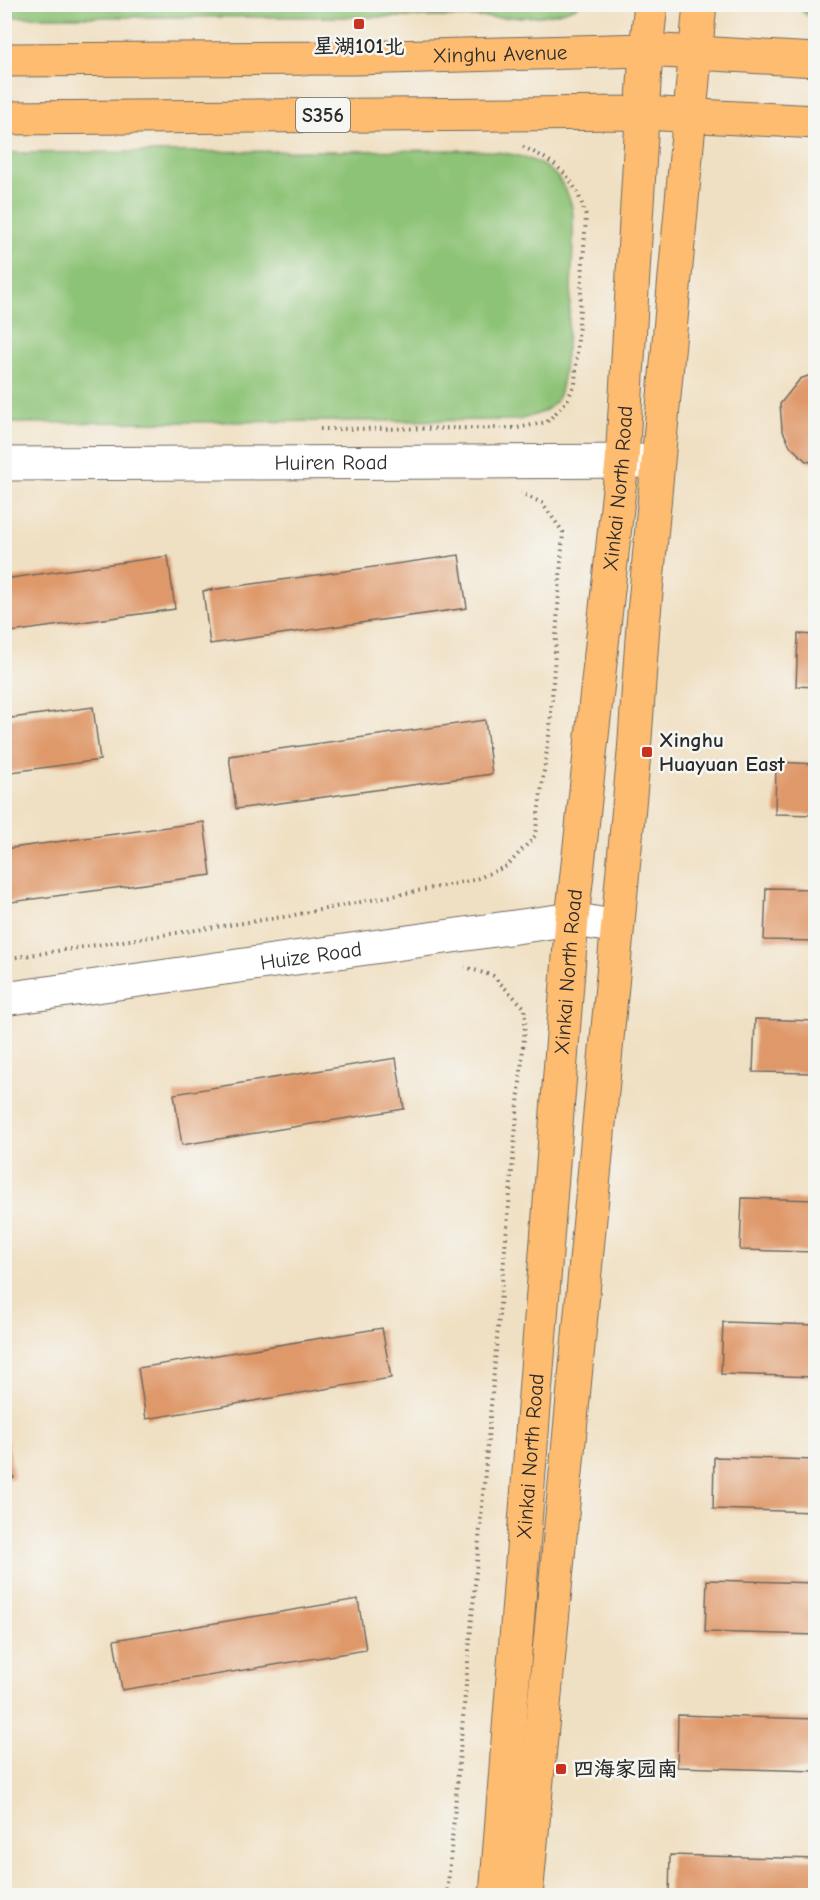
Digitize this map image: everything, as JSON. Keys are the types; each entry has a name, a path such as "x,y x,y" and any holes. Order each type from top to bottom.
{"main road":[{"name":"Xinkai North Road","path":"496,1896 572,919 622,462 642,113 651,4"},
{"name":"Xinkai North Road","path":"526,1896 634,753 642,625 700,4"},
{"name":"Xinghu Avenue","path":"4,60 354,58 646,50 816,60"},
{"name":"S356","path":"4,118 642,113 816,122"}],"street":[{"name":"Huiren Road","path":"4,464 657,461"},
{"name":"Huize Road","path":"4,999 572,919 617,927"}],"path":[{"path":"314,429 517,428 547,423 567,400 575,383 586,217 580,196 568,176 548,159"},
{"path":"4,959 289,916 474,880 507,866 536,836 550,728 563,532 542,503"},
{"path":"447,1896 525,1026 525,1008 493,976 460,965"}],"green space":[{"path":"5,4 579,5 555,14 510,17 5,17"},
{"path":"798,5 815,5 815,21 803,12"},
{"path":"469,150 507,153 532,160 543,166 561,182 572,208 573,244 565,361 559,395 547,410 518,420 5,423 5,153"}],"building":[{"path":"816,373 816,463 806,461 790,446 782,429 780,404 800,379"},
{"path":"459,555 467,608 210,644 203,591"},
{"path":"168,556 175,609 4,633 4,579"},
{"path":"798,634 816,635 816,687 796,686"},
{"path":"93,707 100,760 4,773 4,719"},
{"path":"485,720 492,774 236,809 229,756"},
{"path":"776,762 816,764 816,815 775,814"},
{"path":"204,822 211,875 4,903 4,849"},
{"path":"766,888 816,889 816,941 764,940"},
{"path":"755,1019 816,1021 816,1073 753,1072"},
{"path":"396,1058 404,1109 182,1145 174,1094"},
{"path":"742,1198 816,1200 816,1252 740,1250"},
{"path":"723,1322 816,1325 816,1377 721,1374"},
{"path":"382,1328 391,1378 146,1419 138,1368"},
{"path":"8,1441 14,1478 4,1480 4,1442"},
{"path":"714,1457 816,1460 816,1512 713,1509"},
{"path":"707,1580 816,1583 816,1635 705,1632"},
{"path":"358,1599 366,1650 122,1690 114,1640"},
{"path":"678,1715 816,1719 816,1771 677,1767"},
{"path":"670,1855 816,1859 816,1896 669,1896"}],"place":[{"name":"星湖101北","path":"359,24"},
{"name":"Xinghu Huayuan East","path":"647,752"},
{"name":"四海家园南","path":"561,1769"}]}
